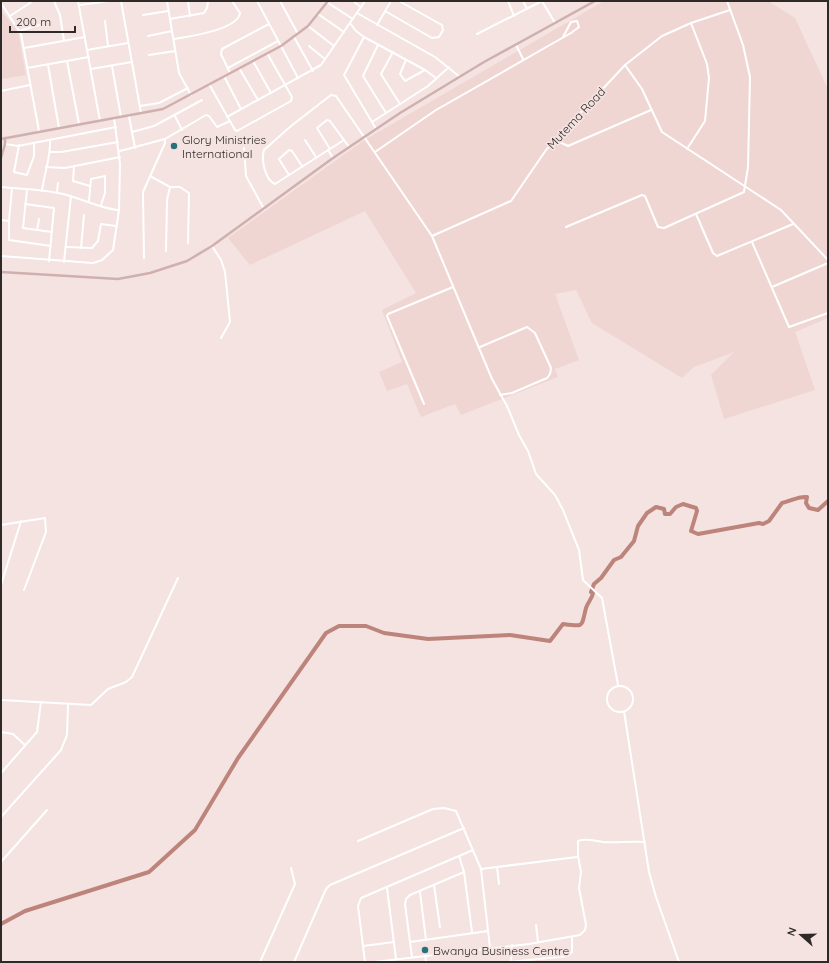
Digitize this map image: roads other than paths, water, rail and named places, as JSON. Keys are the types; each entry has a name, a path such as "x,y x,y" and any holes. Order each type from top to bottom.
{"main road":[{"path":"1,158 5,144 3,139 163,109 281,46 308,26 327,1"},
{"path":"1,272 95,279 131,278 187,260 212,246 333,158 400,113 516,44 595,1"}],"street":[{"path":"10,16 33,1"},
{"path":"54,1 60,15 64,41"},
{"path":"78,1 80,5 100,121"},
{"path":"80,5 109,1"},
{"path":"122,1 141,114"},
{"path":"167,1 180,76 191,95"},
{"path":"188,1 190,16"},
{"path":"170,19 204,13 208,8 208,1"},
{"path":"173,39 210,33 238,19 240,13 232,1"},
{"path":"257,1 298,78"},
{"path":"280,1 298,34"},
{"path":"327,1 353,19"},
{"path":"353,1 361,7"},
{"path":"227,117 321,65 365,1"},
{"path":"377,24 391,1"},
{"path":"385,11 430,37 438,37 443,28 442,25 399,1"},
{"path":"508,1 514,16"},
{"path":"523,1 528,9"},
{"path":"478,34 542,1 555,23"},
{"path":"566,227 642,195 645,196 660,228 664,228 744,192 746,186 750,76 743,45 727,1"},
{"path":"1,3 19,31 24,48 39,132"},
{"name":"Mutema Road","path":"432,236 511,201 519,192 542,154 625,66 662,36 691,23 730,10"},
{"path":"143,15 168,11"},
{"path":"356,13 435,57 460,77"},
{"path":"318,14 344,32"},
{"path":"104,21 108,46"},
{"path":"374,152 436,110 523,59 564,37 578,28 577,21 571,22 564,37"},
{"path":"350,23 364,37 393,52 436,78"},
{"path":"687,148 705,121 709,78 705,57 691,23"},
{"path":"19,31 42,24"},
{"path":"230,73 221,54 222,49 269,24"},
{"path":"308,26 334,46"},
{"path":"148,36 172,31"},
{"path":"24,48 85,37"},
{"path":"294,37 312,71"},
{"path":"364,37 344,75 376,129"},
{"path":"228,68 278,41"},
{"path":"87,50 128,43"},
{"path":"516,44 523,59"},
{"path":"378,45 362,76 386,113"},
{"path":"309,46 326,59"},
{"path":"149,55 176,51"},
{"path":"393,52 381,74 400,104"},
{"path":"209,84 227,117 237,131 290,102 292,97 268,53"},
{"path":"27,68 89,57"},
{"path":"406,60 400,74 403,80 407,81 424,70"},
{"path":"253,61 271,93"},
{"path":"67,62 79,124"},
{"path":"91,70 132,62"},
{"path":"48,65 59,128"},
{"path":"112,66 121,117"},
{"path":"625,66 640,85 662,132 781,210 828,262 772,287"},
{"path":"239,68 258,100"},
{"path":"372,122 428,86 448,68"},
{"path":"224,76 241,109"},
{"path":"1,91 30,85"},
{"path":"140,106 159,103 188,88"},
{"path":"344,140 277,183 271,182 264,164 264,151 291,126 331,96 336,96 363,138 432,236 500,395 507,406 519,435 528,450 536,474 555,495 563,510 579,550 581,575 583,580 602,598 618,685"},
{"path":"132,132 154,126 175,116 202,100"},
{"path":"397,107 400,113"},
{"path":"556,140 568,146 651,110"},
{"path":"120,151 165,139 206,115 209,116 217,128 230,121"},
{"path":"129,116 135,148"},
{"path":"175,116 182,130"},
{"path":"1,256 49,261 92,263 102,260 114,249 119,210 120,151 114,118"},
{"path":"333,158 317,128 327,120 330,121 349,147"},
{"path":"5,144 19,145 34,143 116,127"},
{"path":"144,258 143,192 165,143 165,139"},
{"path":"42,191 50,152 50,140"},
{"path":"305,140 316,158"},
{"path":"50,152 62,152 118,142"},
{"path":"19,145 14,172 27,175 34,156 34,143"},
{"path":"244,148 246,176 264,209"},
{"path":"289,175 279,159 289,150 292,151 302,166"},
{"path":"46,167 61,168 120,157"},
{"path":"74,166 74,181 90,186"},
{"path":"89,201 92,179 105,176 105,193 101,205"},
{"path":"150,176 170,187 180,187 189,193 188,243"},
{"path":"57,192 58,183"},
{"path":"1,187 57,192 89,201 109,209 119,210"},
{"path":"166,251 167,200 170,187"},
{"path":"12,188 8,221 8,237 10,241 51,246"},
{"path":"27,190 23,228 52,232"},
{"path":"64,262 72,196"},
{"path":"25,204 54,208 49,261"},
{"path":"696,214 715,255 719,256 793,224"},
{"path":"81,248 84,215"},
{"path":"37,230 39,219"},
{"path":"1,220 8,221"},
{"path":"66,247 92,248 96,246 98,241 101,224 117,226"},
{"path":"752,242 790,327 828,313"},
{"path":"212,246 221,260 225,272 230,324 221,338"},
{"path":"424,404 387,316 388,314 453,287"},
{"path":"480,347 527,327 535,333 551,368 550,374 547,378 512,393 500,395"},
{"path":"1,525 45,518 46,532 24,590"},
{"path":"1,585 21,521"},
{"path":"1,700 68,705 90,705 108,689 126,682 132,677 178,578"},
{"path":"618,685 629,689 632,694 631,705 624,711 618,712 612,710 608,706 606,699 612,688 618,685"},
{"path":"1,773 26,746 38,730 41,702"},
{"path":"1,817 61,750 67,735 68,705"},
{"path":"624,711 645,842 656,897 679,962"},
{"path":"1,732 13,734 26,746"},
{"path":"358,841 437,808 456,811 481,869 490,948"},
{"path":"1,862 47,810"},
{"path":"294,962 326,889 330,885 464,828"},
{"path":"374,962 512,946 580,935 586,927 579,888 581,872 578,856 578,841 583,839 605,842 645,842"},
{"path":"365,962 358,901 364,896 387,888 473,850"},
{"path":"459,856 464,872 472,932"},
{"path":"481,869 578,856"},
{"path":"497,867 499,884"},
{"path":"260,962 294,885 295,879 290,868"},
{"path":"412,957 405,901 409,896 464,872"},
{"path":"434,885 440,927"},
{"path":"387,888 396,959"},
{"path":"420,892 426,940"},
{"path":"536,925 538,942"},
{"path":"410,942 472,932 488,931"},
{"path":"512,946 510,962 568,956 572,952 572,937"},
{"path":"363,946 394,942"},
{"path":"425,955 426,962"}],"waterway":[{"path":"1,924 25,911 149,872 195,830 238,758 326,633 339,626 366,626 384,633 428,639 510,635 550,641 563,624 581,624 593,593 591,592 594,584 601,578 614,560 621,557 634,541 638,526 647,513 656,507 664,509 665,514 670,514 676,507 683,504 696,508 697,511 691,531 698,534 759,523 763,524 769,521 782,503 798,498 807,497 806,503 809,508 818,510 828,501"}],"place":[{"name":"Glory Ministries International","path":"174,146"},
{"name":"Bwanya Business Centre","path":"425,950"}]}
